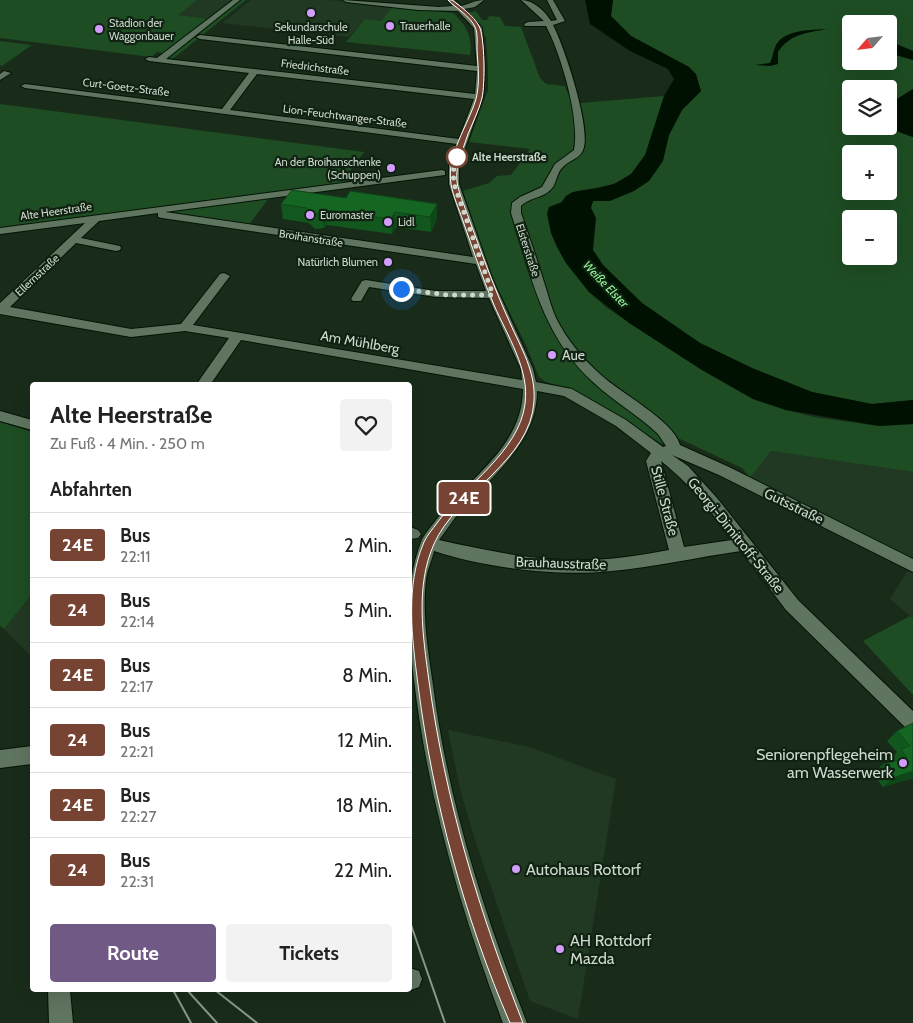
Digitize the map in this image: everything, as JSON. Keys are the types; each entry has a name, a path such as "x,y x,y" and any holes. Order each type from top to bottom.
{"street":[{"path":"159,60 237,0"},
{"path":"172,62 247,0"},
{"path":"346,0 441,10 460,9 479,3 482,0"},
{"path":"450,0 478,28 481,69 479,97 454,165 454,184 493,295 527,370 530,387 530,405 526,421 517,440 451,512 429,542 418,578 416,615 417,692 470,897 493,966 515,1023"},
{"name":"Elsterstraße","path":"524,0 549,24 568,75 577,110 581,144 575,155 560,163 553,172 551,181 546,189 528,196 516,205 518,220 550,316 560,335 574,355 597,379 652,420 663,431 672,442 668,451"},
{"path":"528,24 549,24 561,21 550,0"},
{"path":"200,37 481,69"},
{"name":"Friedrichstraße","path":"149,58 479,97"},
{"path":"225,110 255,71"},
{"name":"Curt-Goetz-Straße","path":"25,86 225,110"},
{"name":"Lion-Feuchtwanger-Straße","path":"225,110 462,142"},
{"name":"Alte Heerstraße","path":"0,231 442,172"},
{"name":"Broihanstraße","path":"143,212 480,261"},
{"name":"Ellernstraße","path":"1,310 96,218"},
{"path":"74,240 116,248"},
{"path":"185,327 224,276"},
{"path":"357,299 366,283 436,294 493,295"},
{"name":"Am Mühlberg","path":"1,310 131,333 185,327 530,387"},
{"path":"205,382 238,335"},
{"name":"Georgi-Dimitroff-Straße","path":"530,387 566,392 668,451 707,496 792,605 913,723"},
{"path":"0,416 30,424"},
{"name":"Stille Straße","path":"668,451 656,457 653,461 653,466 678,553"},
{"name":"Gutsstraße","path":"668,451 724,471 913,566"},
{"name":"Brauhausstraße","path":"439,546 503,560 578,566 612,565 744,544"},
{"path":"0,759 30,755"},
{"path":"59,992 61,1023"}],"shaded area":[{"path":"197,0 235,0 211,19 177,15"},
{"name":"Sekundarschule Halle-Süd","path":"251,0 329,0 393,6 381,21 365,19 349,37 222,23"},
{"path":"771,451 913,472 913,562 750,478"},
{"path":"913,562 913,618 890,599"},
{"path":"30,596 30,655 4,629"},
{"path":"448,730 529,747 616,779 578,1019 530,1001 475,840 460,789"}],"green space":[{"name":"Stadion der Waggonbauer","path":"0,0 197,0 178,15 211,19 164,53 157,52 151,57 0,38"},
{"path":"238,0 246,0 174,58 163,57"},
{"path":"613,0 913,0 913,51 898,45 898,15 842,15 842,70 898,70 898,56 913,60 913,89 897,99 897,80 842,80 842,135 897,135 897,131 913,137 913,400 872,404 812,392 752,368 700,343 642,303 603,265 593,250 591,208 593,201 610,201 615,198 669,135 682,110 701,91 689,67 631,36 611,16"},
{"path":"393,6 453,13 468,32 471,49 470,55 346,42 365,19 381,21"},
{"path":"476,11 482,20 487,20 489,16 500,17 505,26 521,27 540,78 546,84 565,86 567,92 581,103 664,96 649,147 632,173 616,183 571,193 565,197 558,209 551,233 566,263 589,292 607,308 702,370 753,399 814,417 879,426 913,424 913,472 771,451 750,478 742,468 680,439 662,444 577,391 546,382 539,377 526,345 494,281 463,191 489,183 497,176 511,175 530,149 469,142 488,90 486,38 481,28 468,13"},
{"path":"0,41 32,45 2,66 0,65"},
{"path":"0,104 364,152 344,179 356,181 0,228"},
{"path":"269,198 248,226 167,212"},
{"path":"0,422 30,431 30,596 4,629 0,626"},
{"path":"910,616 913,618 913,695 863,641"}],"water":[{"name":"Weiße Elster","path":"585,0 613,0 611,16 631,36 689,67 696,74 701,91 682,110 669,135 663,161 649,181 634,191 610,201 593,201 591,208 596,218 593,250 603,265 642,303 700,343 752,368 812,392 872,404 913,400 913,424 879,426 786,410 753,399 702,370 629,323 589,292 566,263 551,233 547,214 549,207 562,202 566,196 573,192 614,184 631,174 645,155 664,96 674,79 668,69 630,51 590,24"},
{"path":"827,29 799,35 788,41 778,52 778,64 770,66 755,65 770,63 776,45 780,40 792,33"},
{"path":"898,45 913,51 913,60 898,56"},
{"path":"913,89 913,137 897,131 897,99"}],"building":[{"path":"292,190 346,198 350,191 437,204 430,217 395,212 391,219 325,210 322,214 313,214 307,208 281,204"},
{"path":"913,723 913,771 893,778 883,764 907,758 901,749 910,746 897,731"}],"tram line":[{"path":"412,928 445,1023"},
{"path":"174,992 191,1023"},
{"path":"189,992 217,1023"},
{"path":"218,992 257,1023"}],"bus line":[{"name":"24E","path":"450,0 476,23 480,34 481,69 479,97 454,165 454,184 486,278 527,370 530,387 530,405 526,421 517,440 451,512 429,542 418,578 416,615 428,718 451,829 470,897 493,966 515,1023"}],"place":[{"name":"Sekundarschule Halle-Süd","path":"311,13"},
{"name":"Trauerhalle","path":"390,26"},
{"name":"Stadion der Waggonbauer","path":"99,29"},
{"name":"Alte Heerstraße","path":"457,157"},
{"name":"An der Broihanschenke (Schuppen)","path":"391,168"},
{"name":"Euromaster","path":"310,215"},
{"name":"Lidl","path":"388,222"},
{"name":"Natürlich Blumen","path":"388,262"},
{"name":"Aue","path":"552,355"},
{"name":"Seniorenpflegeheim am Wasserwerk","path":"903,763"},
{"name":"Autohaus Rottorf","path":"516,869"},
{"name":"AH Rottdorf Mazda","path":"560,949"}],"route":[{"path":"401,289 448,295 493,295 454,184 453,172 457,157"}]}
